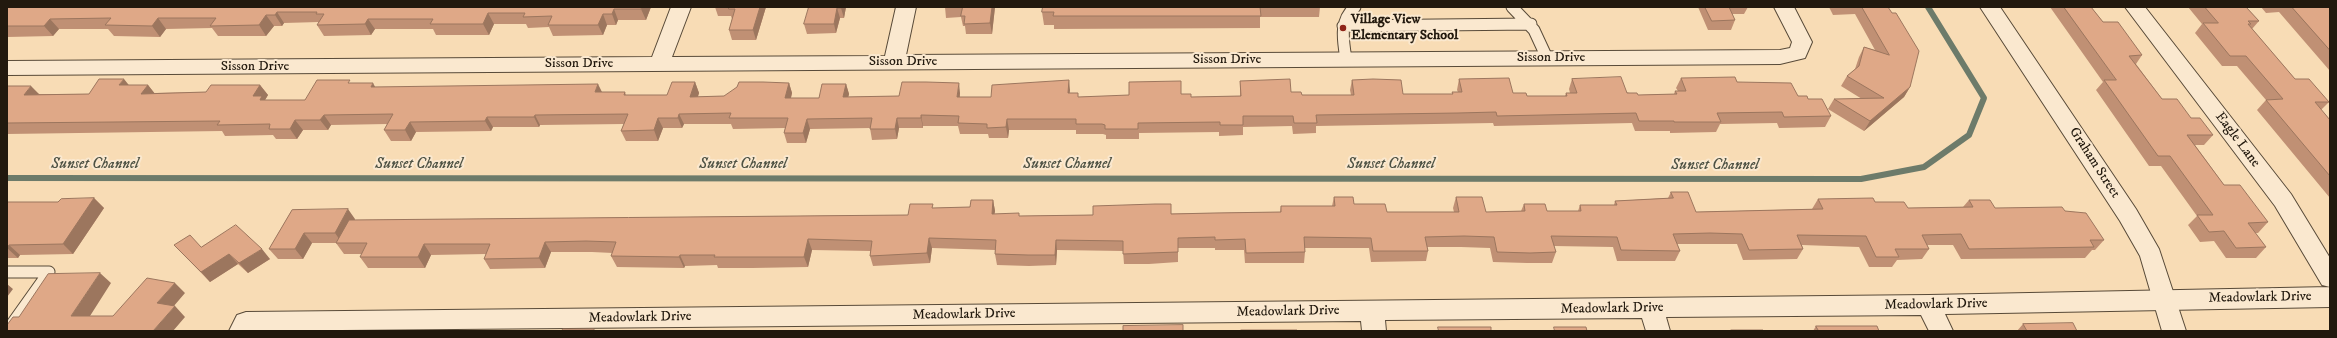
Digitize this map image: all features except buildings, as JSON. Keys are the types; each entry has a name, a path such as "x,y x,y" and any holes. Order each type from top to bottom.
{"street":[{"path":"660,63 680,7"},
{"path":"894,62 906,7"},
{"name":"Sisson Drive","path":"7,68 1780,57 1798,53 1802,42 1784,7"},
{"name":"Graham Street","path":"1990,7 2128,215 2151,255 2174,331"},
{"name":"Eagle Lane","path":"2135,7 2283,200 2330,278"},
{"name":"Meadowlark Drive","path":"244,327 1373,321 1651,308 1929,305 2330,297"},
{"path":"1929,305 1941,331"},
{"path":"1651,308 1658,331"}],"lane":[{"path":"1346,59 1343,26 1349,11 1355,7"},
{"path":"1512,7 1527,18 1538,36 1547,58"},
{"path":"1343,26 1531,24"},
{"path":"7,272 49,272 7,331"}],"waterway":[{"name":"Sunset Channel","path":"7,178 1861,179 1924,167 1969,135 1984,98 1928,7"}],"place":[{"name":"Village View Elementary School","path":"1343,28"}]}
